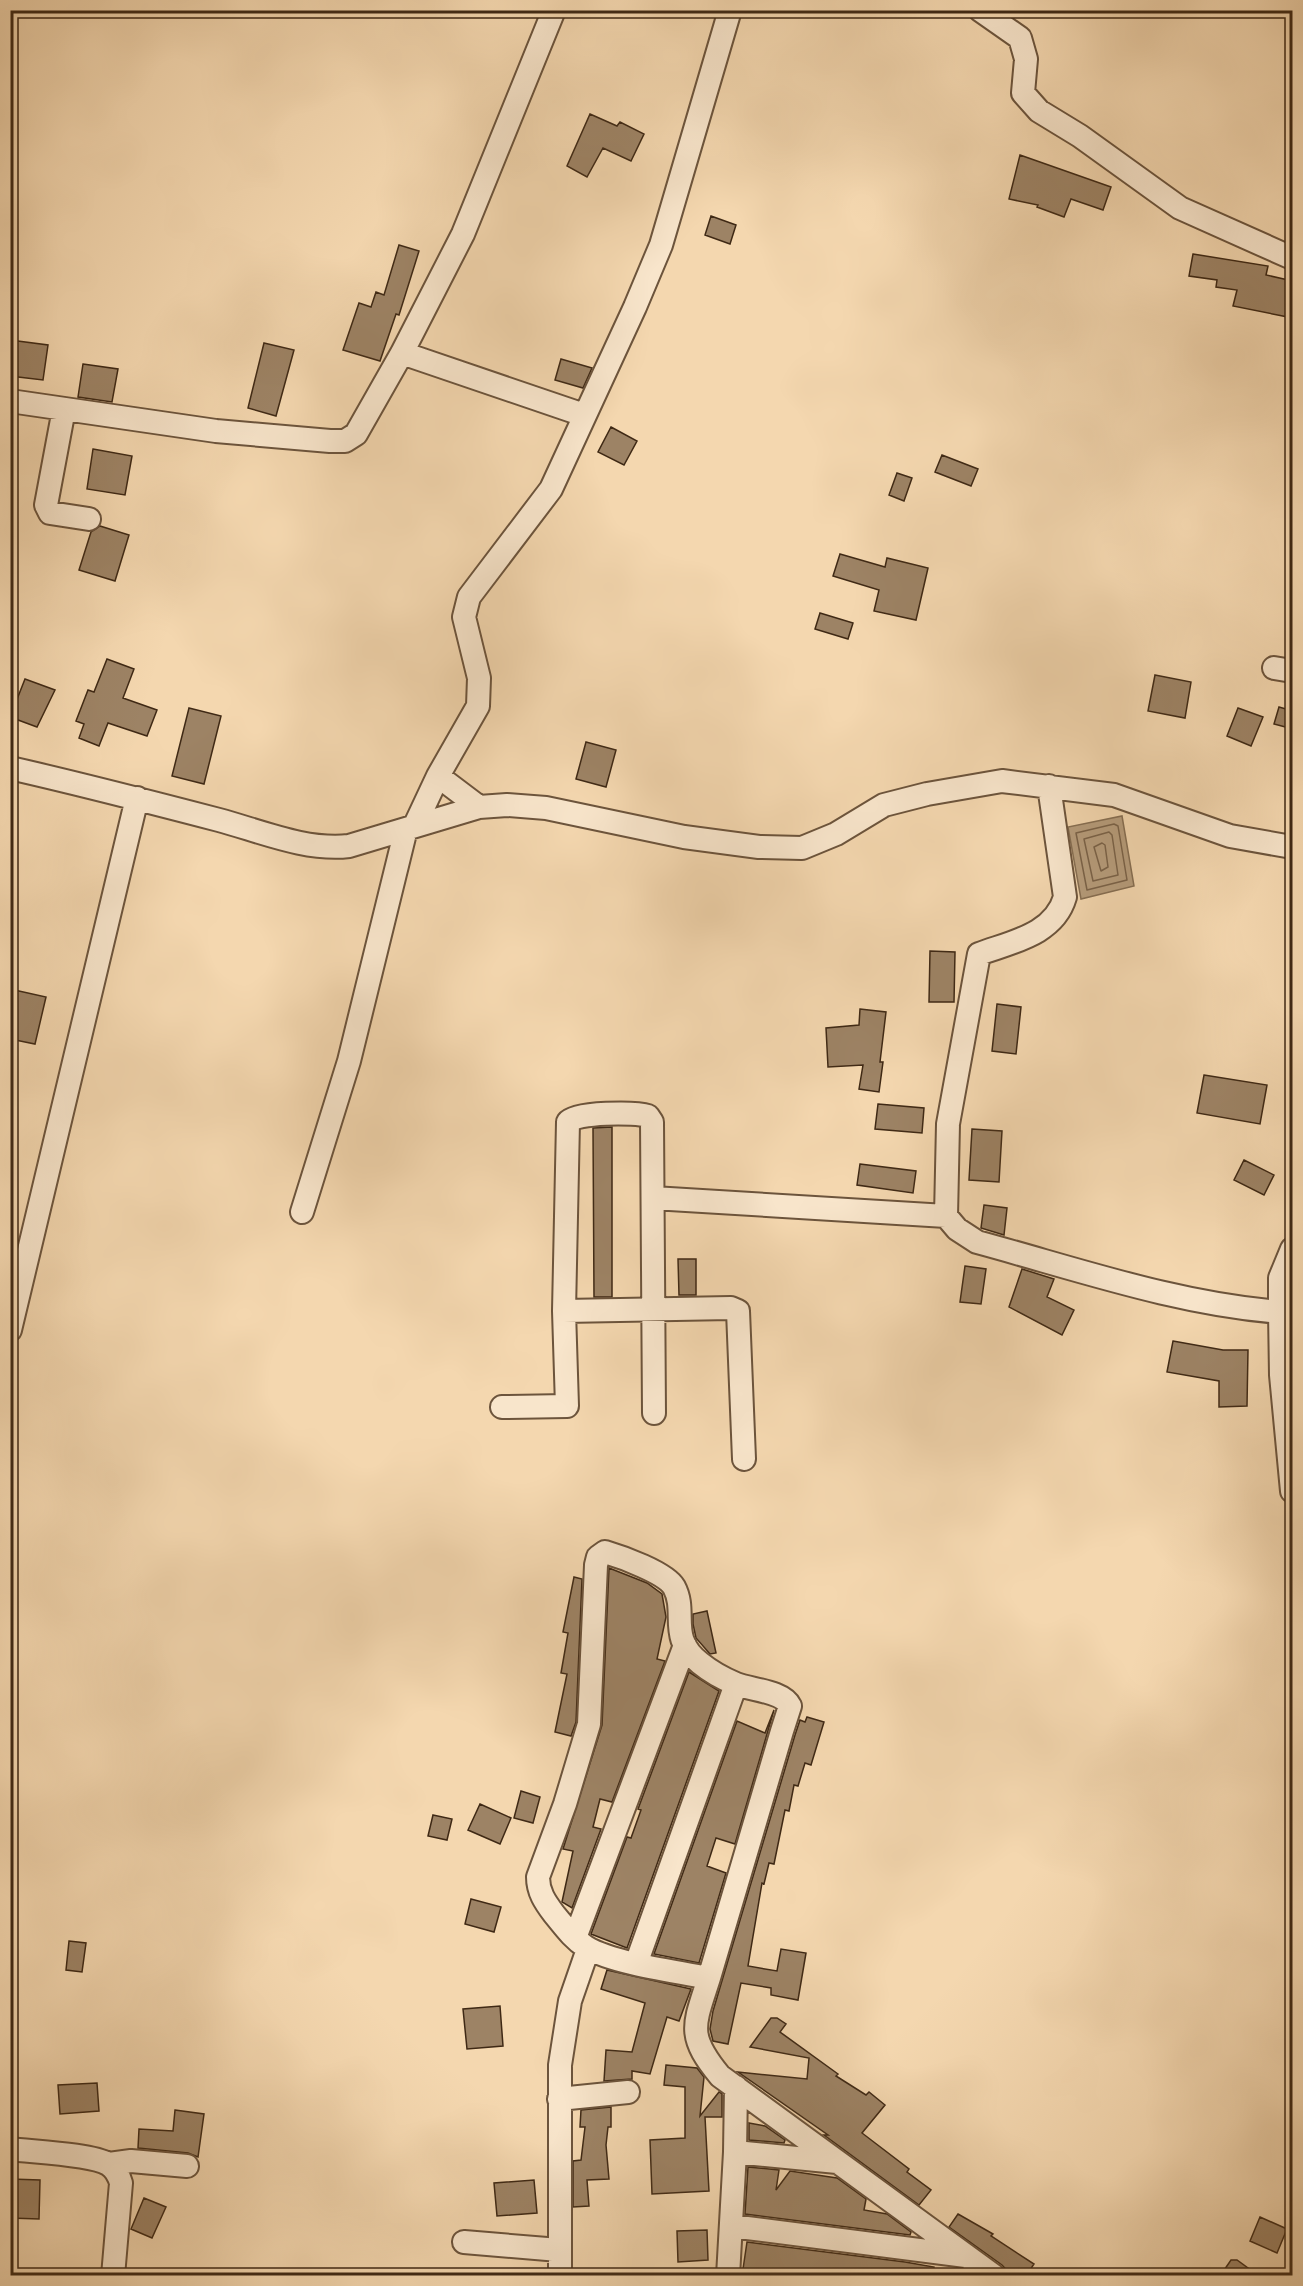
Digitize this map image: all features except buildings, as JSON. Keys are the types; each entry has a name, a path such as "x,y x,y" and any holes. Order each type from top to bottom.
{"street":[{"path":"10,400 216,431 345,441 356,434 402,353 463,234 555,10"},
{"path":"302,1212 349,1061 410,827 474,714 480,692 464,617 465,607 478,584 551,489 662,245 730,10"},
{"path":"980,10 1020,38 1026,59 1023,93 1039,111 1080,136 1179,208 1293,258"},
{"path":"402,353 585,415"},
{"path":"64,409 46,505 50,513 89,519"},
{"path":"10,768 329,847 349,846 479,807 525,806 684,837 759,847 802,848 836,834 884,805 927,794 1002,781 1114,795 1230,836 1293,847"},
{"path":"438,776 479,807"},
{"path":"1049,786 1065,897 1061,910 1043,930 979,954 948,1124 946,1216 957,1228 977,1242 1154,1291 1244,1309 1280,1312"},
{"path":"10,1330 137,798"},
{"path":"502,1407 567,1406 564,1311 567,1128 570,1118 579,1115 648,1116 652,1122 654,1413"},
{"path":"653,1198 946,1216"},
{"path":"1293,1249 1280,1278 1280,1312 1287,1349 1293,1491"},
{"path":"564,1311 731,1308 738,1311 744,1459"},
{"path":"708,1978 636,1964 582,1944 544,1900 538,1887 537,1877 565,1804 589,1724 596,1565 601,1554 611,1554 654,1572 674,1586 685,1645 700,1663 736,1684 782,1698 790,1706 699,2008 696,2041 701,2054 736,2087 994,2276"},
{"path":"560,2276 560,2065 570,2001 582,1944 685,1645"},
{"path":"636,1964 736,1684"},
{"path":"728,2276 736,2087"},
{"path":"559,2099 628,2092"},
{"path":"10,2149 109,2164 131,2161 187,2166"},
{"path":"735,2152 838,2162"},
{"path":"109,2164 119,2175 121,2183 114,2276"},
{"path":"731,2226 968,2256"},
{"path":"464,2242 559,2250"}],"water":[{"path":"1122,816 1134,886 1081,899 1068,827"}]}
